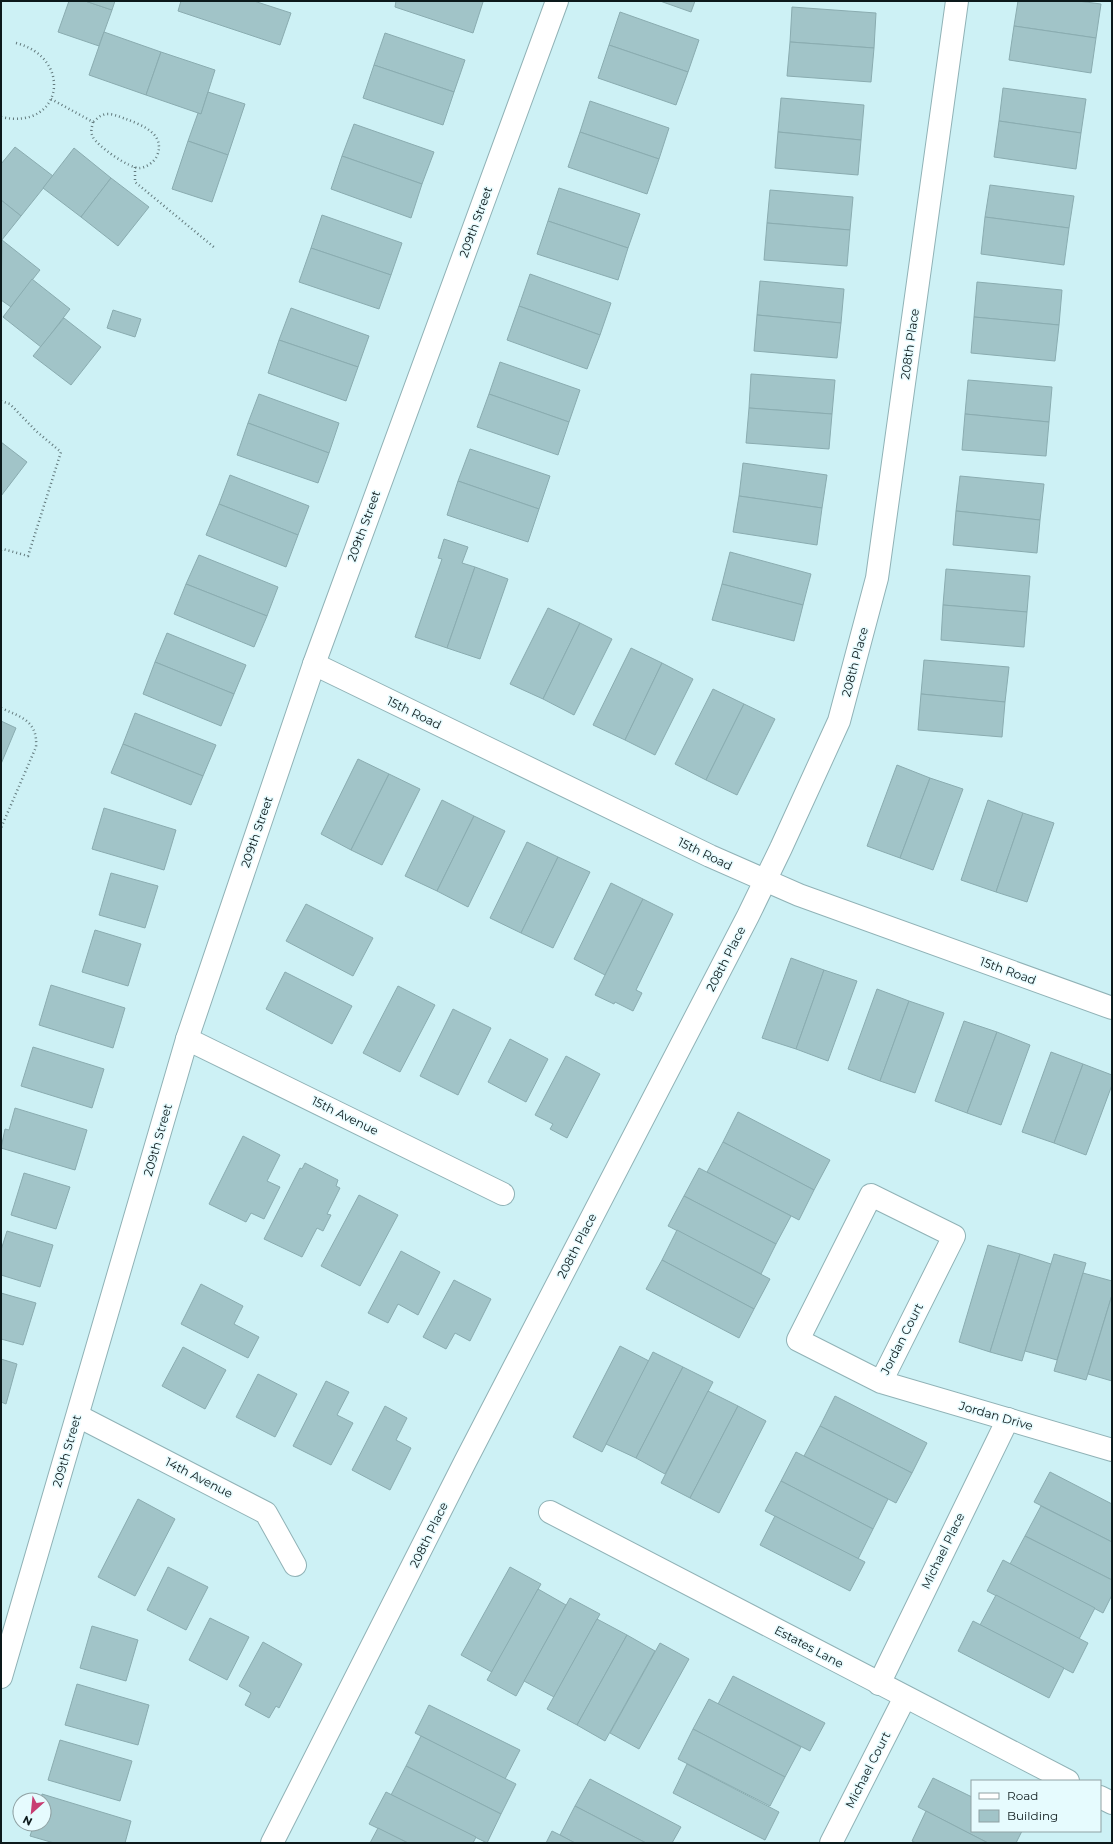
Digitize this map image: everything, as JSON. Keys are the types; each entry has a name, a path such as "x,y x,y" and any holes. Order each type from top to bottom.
{"street":[{"name":"209th Street","path":"1,1677 187,1039 314,664 557,1"},
{"name":"208th Place","path":"272,1843 465,1462 744,923 781,848 839,720 877,578 957,1"},
{"name":"15th Road","path":"314,664 764,881 817,902 1112,1008"},
{"name":"15th Avenue","path":"187,1039 503,1194"},
{"name":"Jordan Court","path":"872,1195 954,1236 881,1382 798,1340 872,1195"},
{"name":"Jordan Drive","path":"881,1382 1112,1450"},
{"name":"14th Avenue","path":"78,1416 266,1513 295,1565"},
{"name":"Michael Place","path":"879,1684 1008,1419"},
{"name":"Estates Lane","path":"550,1512 1066,1780"},
{"name":"Michael Court","path":"831,1843 905,1697"},
{"path":"1101,1798 1112,1803"}],"path":[{"path":"1,117 13,120 25,119 43,112 51,99 54,86 52,73 47,61 37,52 16,43"},
{"path":"51,99 93,122"},
{"path":"103,114 113,114 145,126 153,132 157,140 157,156 147,166 135,167 96,142 92,136 93,122 103,114"},
{"path":"135,167 135,182 215,248"},
{"path":"1,401 10,404 36,431 61,452 28,556 3,549 1,550"},
{"path":"1,708 28,721 34,728 37,737 36,747 1,828"}],"building":[{"path":"69,1 85,1 112,10 99,46 58,32"},
{"path":"85,1 115,1 112,10"},
{"path":"181,1 254,1 291,13 280,45 178,11"},
{"path":"396,1 483,2 473,33 395,7"},
{"path":"660,1 695,1 691,12"},
{"path":"1018,1 1078,1 1101,4 1096,38 1014,26"},
{"path":"792,7 876,13 874,48 790,42"},
{"path":"620,12 699,40 688,72 609,45"},
{"path":"1014,26 1096,38 1091,73 1009,60"},
{"path":"104,32 161,52 146,95 89,75"},
{"path":"385,33 465,60 454,92 374,65"},
{"path":"790,42 874,48 871,82 787,76"},
{"path":"609,45 688,72 676,105 598,78"},
{"path":"161,52 215,70 201,114 146,95"},
{"path":"374,65 454,92 443,125 363,98"},
{"path":"1003,88 1086,99 1081,133 999,121"},
{"path":"208,92 245,104 228,155 188,141 198,113 201,114"},
{"path":"781,98 864,105 861,140 778,132"},
{"path":"590,101 669,128 659,159 580,132"},
{"path":"999,121 1081,133 1076,169 994,157"},
{"path":"354,124 434,152 422,184 342,156"},
{"path":"580,132 659,159 647,194 568,167"},
{"path":"778,132 861,140 858,175 775,168"},
{"path":"188,141 228,155 212,202 172,189"},
{"path":"15,147 53,176 21,216 1,200 1,164"},
{"path":"74,148 111,178 81,217 43,188"},
{"path":"342,156 422,184 411,218 331,189"},
{"path":"111,178 149,207 118,246 81,217"},
{"path":"990,185 1074,196 1069,228 985,217"},
{"path":"559,188 640,214 628,248 548,221"},
{"path":"770,190 853,197 850,230 767,223"},
{"path":"1,200 21,216 1,241"},
{"path":"322,215 402,243 391,275 311,248"},
{"path":"985,217 1069,228 1064,265 981,254"},
{"path":"548,221 628,248 618,280 537,254"},
{"path":"767,223 850,230 847,266 764,260"},
{"path":"2,240 40,270 11,307 1,300"},
{"path":"311,248 391,275 379,309 299,282"},
{"path":"530,274 611,303 600,335 519,306"},
{"path":"32,279 70,309 41,347 3,317"},
{"path":"760,281 844,289 841,323 757,315"},
{"path":"977,282 1062,290 1059,325 974,317"},
{"path":"519,306 600,335 587,369 507,340"},
{"path":"291,308 369,336 358,367 279,340"},
{"path":"113,310 141,319 135,337 107,328"},
{"path":"757,315 841,323 837,358 754,351"},
{"path":"974,317 1059,325 1055,361 971,353"},
{"path":"64,318 101,347 71,385 33,356"},
{"path":"279,340 358,367 346,401 268,373"},
{"path":"500,362 580,390 569,422 489,394"},
{"path":"751,374 835,380 832,414 749,408"},
{"path":"968,380 1052,387 1049,422 965,414"},
{"path":"259,394 339,423 329,453 248,423"},
{"path":"489,394 569,422 558,455 477,427"},
{"path":"749,408 832,414 829,449 746,443"},
{"path":"965,414 1049,422 1046,456 962,450"},
{"path":"248,423 329,453 318,483 237,455"},
{"path":"1,442 27,462 1,496"},
{"path":"470,449 550,476 539,509 458,481"},
{"path":"743,463 827,475 822,508 739,496"},
{"path":"230,475 309,506 298,535 219,504"},
{"path":"960,476 1044,484 1040,520 956,511"},
{"path":"458,481 539,509 528,542 447,515"},
{"path":"739,496 822,508 817,545 733,532"},
{"path":"219,504 298,535 286,567 206,535"},
{"path":"956,511 1040,520 1037,553 953,545"},
{"path":"444,539 468,547 462,563 475,567 447,648 415,637 442,559 438,558"},
{"path":"730,552 811,574 803,605 722,584"},
{"path":"199,555 278,587 267,616 186,584"},
{"path":"475,567 508,579 480,659 447,648"},
{"path":"946,569 1030,576 1027,612 943,605"},
{"path":"186,584 267,616 254,647 174,614"},
{"path":"722,584 803,605 794,641 712,620"},
{"path":"943,605 1027,612 1024,647 941,640"},
{"path":"548,608 580,623 543,699 510,684"},
{"path":"580,623 612,639 574,715 543,699"},
{"path":"167,633 246,665 234,694 155,662"},
{"path":"631,648 662,663 625,740 593,725"},
{"path":"924,660 1009,667 1005,702 921,694"},
{"path":"155,662 234,694 221,726 143,694"},
{"path":"662,663 693,679 655,755 625,740"},
{"path":"713,689 744,704 706,780 675,764"},
{"path":"921,694 1005,702 1002,737 918,730"},
{"path":"744,704 775,719 737,795 706,780"},
{"path":"135,713 216,745 203,776 123,744"},
{"path":"1,721 16,728 1,764"},
{"path":"123,744 203,776 191,805 111,773"},
{"path":"358,759 389,774 351,850 321,834"},
{"path":"897,765 930,778 900,858 867,846"},
{"path":"389,774 420,789 382,865 351,850"},
{"path":"930,778 963,789 933,870 900,858"},
{"path":"442,800 474,816 437,891 405,876"},
{"path":"988,800 1023,813 996,892 961,880"},
{"path":"104,808 176,830 164,870 92,849"},
{"path":"1023,813 1054,823 1027,902 996,892"},
{"path":"474,816 505,831 468,907 437,891"},
{"path":"527,842 558,857 521,933 490,918"},
{"path":"558,857 590,872 553,948 521,933"},
{"path":"111,873 158,886 145,928 99,915"},
{"path":"611,883 643,899 605,975 574,959"},
{"path":"643,899 673,914 636,990 642,993 633,1011 615,1002 614,1004 595,995"},
{"path":"306,904 373,938 353,976 286,941"},
{"path":"95,930 141,944 128,986 82,972"},
{"path":"791,958 824,970 796,1049 762,1038"},
{"path":"824,970 857,981 828,1061 796,1049"},
{"path":"285,972 352,1006 332,1044 266,1009"},
{"path":"51,985 125,1008 113,1048 39,1025"},
{"path":"398,986 435,1005 400,1072 363,1053"},
{"path":"877,989 909,1001 880,1081 848,1069"},
{"path":"909,1001 944,1013 915,1093 880,1081"},
{"path":"453,1009 491,1028 458,1095 420,1076"},
{"path":"964,1021 997,1032 967,1113 935,1101"},
{"path":"997,1032 1030,1045 1001,1125 967,1113"},
{"path":"510,1039 548,1059 526,1102 488,1082"},
{"path":"33,1047 104,1069 92,1108 21,1086"},
{"path":"1051,1052 1083,1064 1054,1143 1022,1132"},
{"path":"566,1056 600,1074 567,1138 550,1129 553,1124 535,1115"},
{"path":"1083,1064 1112,1075 1112,1085 1086,1155 1054,1143"},
{"path":"15,1108 87,1130 75,1170 1,1148 5,1129 9,1130"},
{"path":"738,1112 830,1160 814,1190 723,1142"},
{"path":"243,1136 280,1155 267,1181 280,1187 264,1219 251,1213 246,1222 209,1204"},
{"path":"723,1142 814,1190 799,1220 707,1172"},
{"path":"305,1163 338,1180 336,1186 340,1188 327,1214 331,1215 323,1231 317,1228 302,1257 264,1239 300,1168 302,1169"},
{"path":"699,1168 791,1216 776,1244 684,1196"},
{"path":"24,1173 70,1187 56,1229 11,1215"},
{"path":"359,1195 398,1215 360,1286 321,1266"},
{"path":"684,1196 776,1244 761,1274 668,1226"},
{"path":"677,1230 770,1279 754,1309 662,1260"},
{"path":"7,1231 53,1245 40,1287 1,1275 1,1250"},
{"path":"988,1245 1020,1254 990,1352 959,1342"},
{"path":"401,1251 440,1272 418,1315 398,1304 388,1323 368,1313"},
{"path":"1020,1254 1051,1264 1022,1361 990,1352"},
{"path":"1054,1254 1086,1263 1057,1360 1025,1351"},
{"path":"662,1260 754,1309 739,1338 646,1289"},
{"path":"1083,1273 1112,1281 1112,1295 1086,1380 1054,1371"},
{"path":"454,1280 491,1299 470,1341 455,1333 446,1349 423,1337"},
{"path":"201,1284 243,1306 234,1324 259,1337 248,1358 181,1324"},
{"path":"1,1293 36,1303 23,1345 1,1339"},
{"path":"1112,1295 1112,1381 1088,1374"},
{"path":"620,1346 649,1361 602,1452 573,1437"},
{"path":"183,1347 226,1370 205,1409 162,1386"},
{"path":"653,1352 683,1367 636,1458 606,1444"},
{"path":"1,1359 17,1364 6,1404 1,1402"},
{"path":"683,1367 713,1382 665,1474 636,1458"},
{"path":"258,1374 297,1394 275,1437 236,1417"},
{"path":"326,1381 349,1392 337,1415 353,1423 331,1465 293,1446"},
{"path":"708,1391 738,1406 690,1498 661,1483"},
{"path":"835,1396 927,1443 912,1473 820,1426"},
{"path":"385,1406 407,1418 396,1440 411,1448 390,1490 352,1470"},
{"path":"738,1406 766,1421 719,1513 690,1498"},
{"path":"820,1426 912,1473 896,1503 804,1456"},
{"path":"796,1452 888,1499 873,1529 781,1481"},
{"path":"1050,1472 1112,1504 1112,1542 1034,1502"},
{"path":"781,1481 873,1529 858,1559 765,1511"},
{"path":"138,1499 175,1519 135,1596 98,1577"},
{"path":"1041,1506 1112,1542 1112,1580 1025,1536"},
{"path":"775,1516 865,1562 850,1591 760,1545"},
{"path":"1025,1536 1112,1580 1112,1595 1103,1613 1010,1564"},
{"path":"1003,1560 1095,1608 1079,1639 987,1591"},
{"path":"168,1567 208,1587 186,1630 147,1610"},
{"path":"510,1567 541,1584 492,1672 461,1655"},
{"path":"538,1589 566,1605 516,1696 487,1680"},
{"path":"996,1595 1088,1643 1073,1673 980,1625"},
{"path":"570,1598 600,1614 554,1697 524,1681"},
{"path":"210,1618 249,1637 227,1680 189,1660"},
{"path":"597,1619 627,1635 577,1725 547,1709"},
{"path":"973,1621 1064,1668 1049,1698 958,1651"},
{"path":"92,1626 138,1640 126,1681 80,1668"},
{"path":"627,1635 655,1651 605,1741 577,1725"},
{"path":"263,1642 302,1664 279,1708 276,1706 269,1718 245,1705 251,1693 239,1686"},
{"path":"660,1643 689,1659 639,1749 610,1733"},
{"path":"733,1676 825,1723 810,1751 718,1704"},
{"path":"77,1684 149,1705 138,1745 65,1725"},
{"path":"709,1699 801,1747 785,1777 693,1729"},
{"path":"429,1705 520,1750 505,1779 415,1733"},
{"path":"693,1729 785,1777 770,1806 678,1759"},
{"path":"421,1736 516,1784 501,1814 406,1766"},
{"path":"60,1740 132,1761 120,1801 48,1780"},
{"path":"687,1764 779,1812 765,1840 673,1793"},
{"path":"406,1766 501,1814 487,1843 391,1795"},
{"path":"933,1778 971,1797 971,1832 1022,1832 1016,1843 988,1843 918,1807"},
{"path":"590,1779 681,1827 672,1843 646,1843 575,1806"},
{"path":"386,1792 476,1837 473,1843 408,1843 369,1824"},
{"path":"52,1797 131,1821 125,1843 54,1843 30,1836 31,1832 52,1832"},
{"path":"575,1806 646,1843 575,1843 560,1835"},
{"path":"926,1811 988,1843 916,1843 912,1841"},
{"path":"378,1828 408,1843 370,1843"},
{"path":"552,1831 560,1835 575,1843 546,1843"}]}
